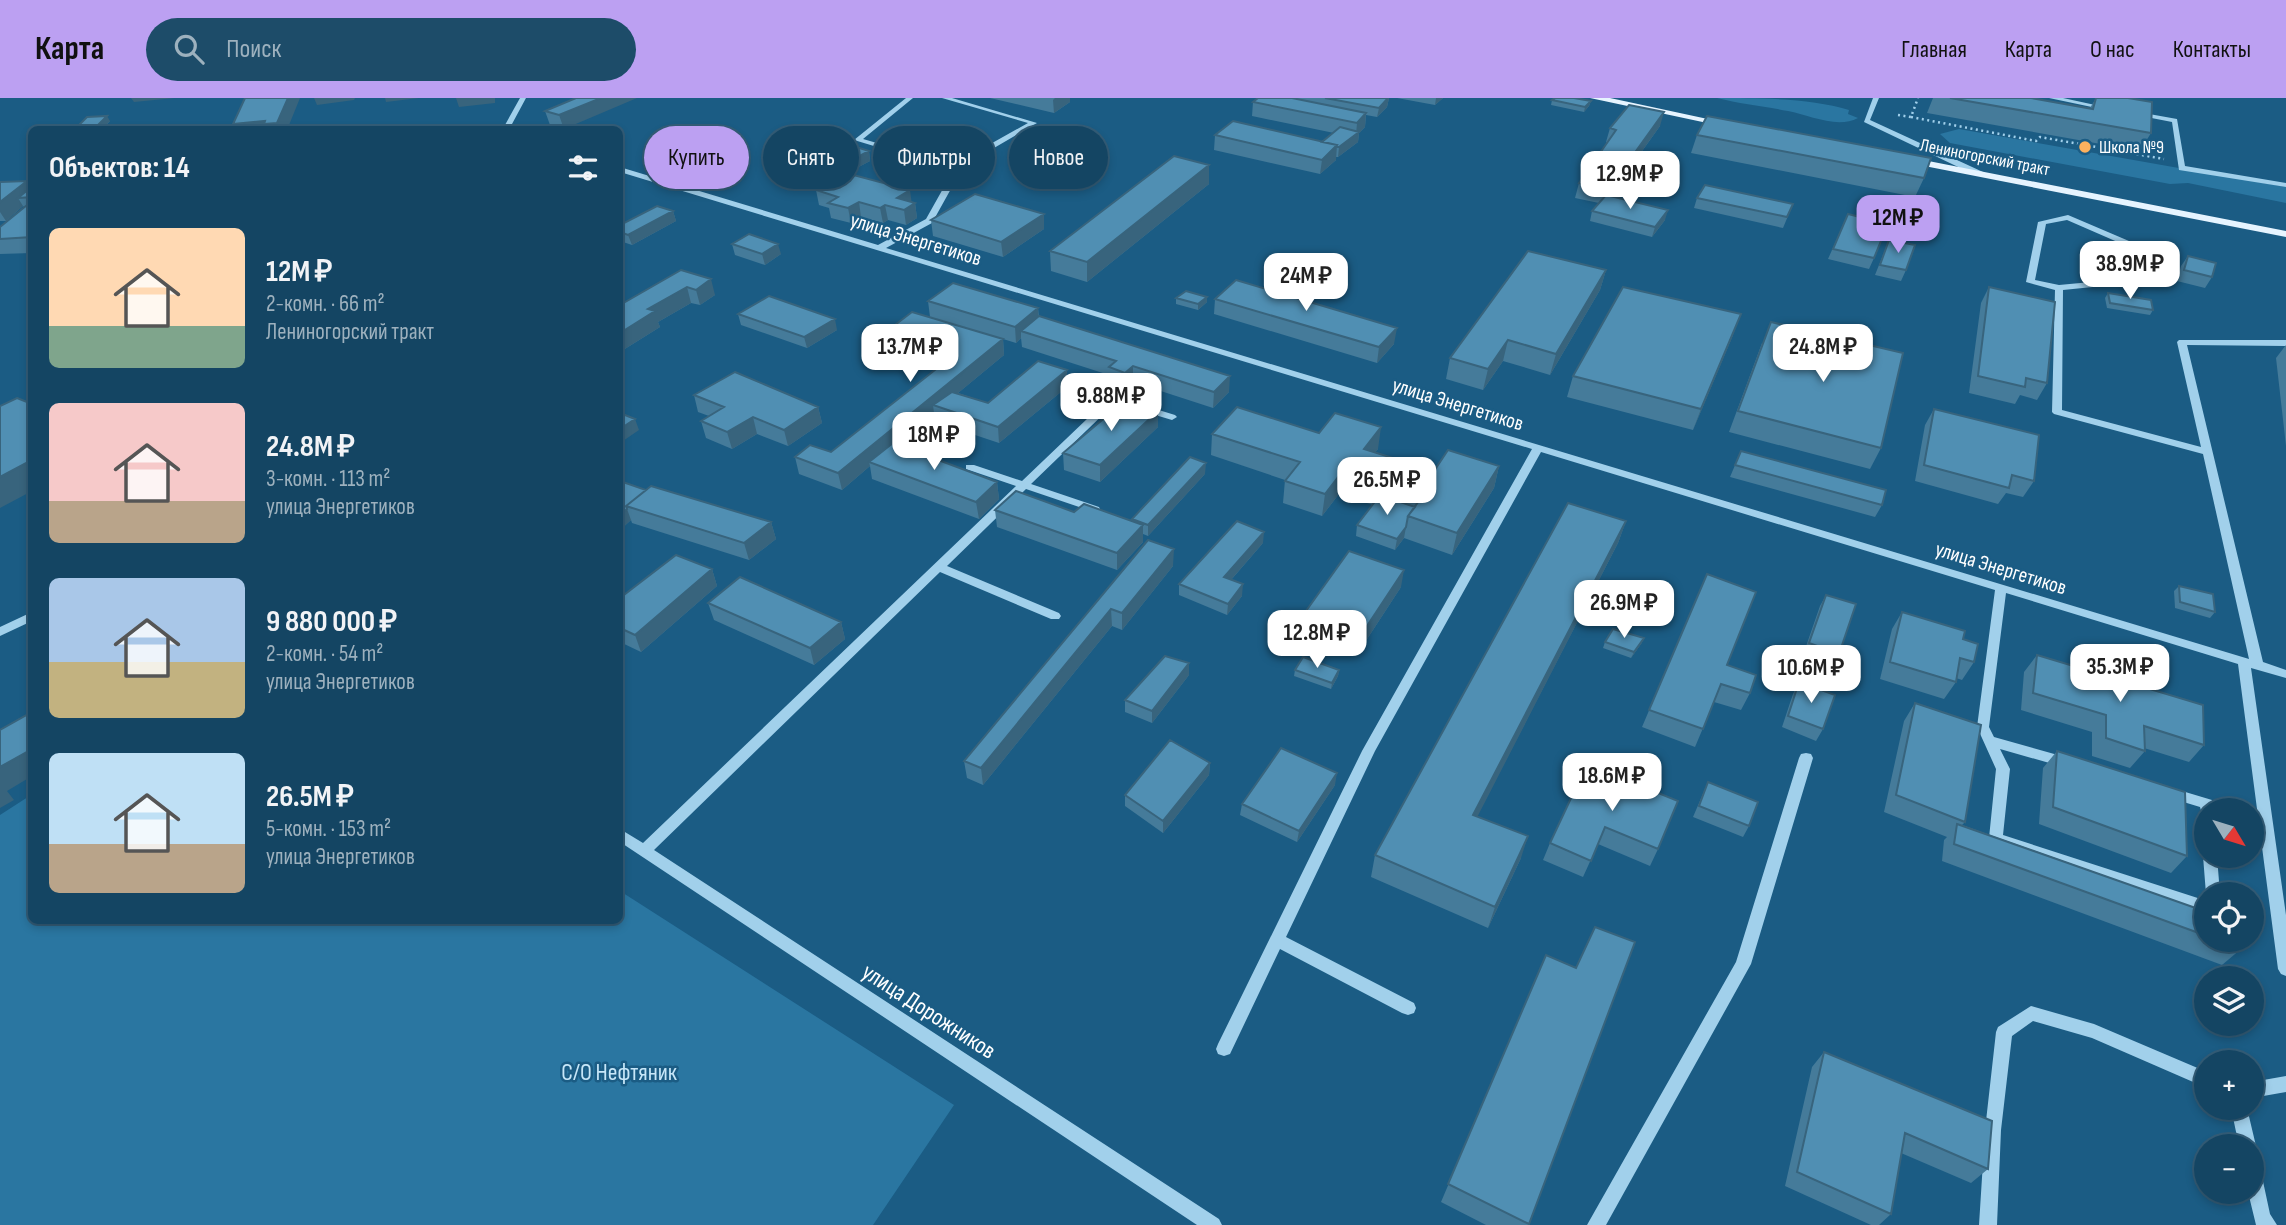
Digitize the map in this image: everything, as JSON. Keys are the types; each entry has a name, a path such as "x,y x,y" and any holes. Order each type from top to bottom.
{"main road":[{"path":"1595,98 1732,125"},
{"name":"Лениногорский тракт","path":"1897,158 2286,234"}],"street":[{"path":"509,126 523,98"},
{"path":"875,126 910,98"},
{"path":"945,98 1034,122 995,144"},
{"path":"1876,98 1866,121 1980,174"},
{"path":"2052,98 2121,110"},
{"path":"2134,113 2175,120 2182,169 2286,185"},
{"path":"873,128 858,140 873,144"},
{"name":"улица Энергетиков","path":"623,171 2286,674"},
{"path":"879,248 929,221 946,189"},
{"path":"2068,216 2133,246 2139,280 2059,288 2030,282 2042,222 2068,216"},
{"path":"2059,288 2057,412 2208,452"},
{"path":"2286,343 2182,342 2208,452 2250,663 2286,969"},
{"path":"644,851 1113,399 1172,417"},
{"path":"1224,1049 1369,751 1538,448"},
{"path":"970,467 1113,515"},
{"path":"939,567 1055,616"},
{"path":"2001,588 1983,727 2003,769 1996,838 2194,903"},
{"path":"0,632 28,618"},
{"path":"1990,741 2079,767"},
{"path":"1596,1225 1743,964 1806,758"},
{"path":"2155,789 2194,800"},
{"name":"улица Дорожников","path":"623,837 1213,1225"},
{"path":"1276,940 1408,1008"},
{"path":"1988,1225 1993,1130 2004,1032 2031,1013 2094,1031 2194,1074"},
{"path":"2264,1088 2286,1084"},
{"path":"2259,1204 2262,1218 2267,1225"}],"path":[{"path":"1911,117 1918,98"},
{"path":"1870,110 2036,141"}],"green space":[{"path":"1717,98 1818,103 1849,110 1848,114 1858,118 1832,122"},
{"path":"1959,129 2286,187 2286,203 2188,183 2170,184 1950,143 1940,134"},
{"name":"С/О Нефтяник","path":"28,797 28,924 623,924 623,893 954,1105 873,1225 0,1225 0,815"}],"building":[{"path":"245,98 288,98 277,123 264,124 265,121 233,124"},
{"path":"576,98 601,98 559,115 545,111"},
{"path":"1258,98 1292,98 1366,113 1357,123 1253,102"},
{"path":"1325,98 1388,98 1379,108"},
{"path":"1950,98 2031,98 2093,109 2096,98 2128,98 2152,102 2151,133"},
{"path":"1552,100 1591,101 1585,107"},
{"path":"1629,105 1664,112 1608,190 1579,183 1616,130 1610,128"},
{"path":"107,116 97,126 78,126 87,117"},
{"path":"1707,116 1931,158 1924,178 1697,135"},
{"path":"1233,121 1337,145 1322,160 1215,135"},
{"path":"1340,127 1359,132 1339,147 1322,142"},
{"path":"859,148 869,151 859,156"},
{"path":"1174,156 1209,165 1087,262 1050,251"},
{"path":"859,176 873,180 873,189 910,190 897,198 915,203 904,210 885,205 880,208 859,202 848,208 828,203 838,197 816,190 859,189"},
{"path":"27,181 0,202 0,182"},
{"path":"1705,185 1793,204 1787,217 1697,198"},
{"path":"28,190 28,197 18,198"},
{"path":"975,194 1044,214 1001,242 931,220"},
{"path":"1606,195 1668,210 1655,227 1592,211"},
{"path":"28,204 28,237 0,239 0,227"},
{"path":"657,206 673,211 628,235 623,233 623,223"},
{"path":"1848,214 1888,224 1874,258 1833,249"},
{"path":"749,234 778,244 762,254 732,244"},
{"path":"1889,240 1915,245 1906,270 1880,265"},
{"path":"1528,251 1606,270 1556,354 1508,340 1488,369 1450,358"},
{"path":"2188,256 2216,263 2212,277 2184,270"},
{"path":"681,270 711,279 696,290 687,287 648,309 655,311 623,331 623,303"},
{"path":"1236,280 1397,328 1379,347 1215,299"},
{"path":"953,283 1038,308 1015,327 928,301"},
{"path":"1623,287 1741,314 1701,409 1573,376"},
{"path":"1989,287 2055,302 2047,383 2026,378 2025,387 1978,376"},
{"path":"1186,291 1207,297 1198,304 1176,298"},
{"path":"2108,293 2151,300 2153,310 2110,303"},
{"path":"769,296 835,319 804,337 738,314"},
{"path":"912,312 1003,339 838,473 795,457 810,445 831,452 954,355 883,334"},
{"path":"1039,316 1230,376 1214,392 1133,366 1125,373 1109,367 1116,361 1021,331"},
{"path":"1771,322 1903,353 1881,448 1738,411"},
{"path":"1038,361 1067,370 998,427 933,405 952,392 988,403"},
{"path":"735,372 818,407 784,430 753,417 727,432 701,421 724,407 694,395"},
{"path":"17,398 28,402 28,462 0,477 0,406"},
{"path":"1127,399 1158,411 1100,465 1063,453"},
{"path":"1237,407 1319,433 1335,413 1381,427 1364,449 1434,471 1448,450 1499,466 1457,533 1408,516 1421,498 1342,472 1325,494 1285,481 1300,462 1212,434"},
{"path":"1934,409 2039,435 2034,481 2012,475 2009,488 1924,465"},
{"path":"623,414 635,419 623,427"},
{"path":"893,443 997,482 976,502 869,462"},
{"path":"1741,451 1886,490 1882,505 1735,465"},
{"path":"1190,457 1206,463 1148,525 1132,519"},
{"path":"623,482 646,490 626,506 627,509 623,512"},
{"path":"651,486 771,522 744,543 626,506"},
{"path":"1016,491 1074,512 1084,504 1143,525 1117,553 995,510"},
{"path":"1380,495 1415,507 1397,539 1357,525"},
{"path":"1568,503 1626,521 1473,815 1528,836 1495,907 1375,855"},
{"path":"1237,521 1264,532 1224,577 1243,584 1228,604 1179,584"},
{"path":"1148,540 1174,549 1122,613 1111,609 981,768 964,761"},
{"path":"1349,551 1404,570 1359,638 1301,618"},
{"path":"676,555 712,569 635,635 623,629 623,596"},
{"path":"1707,574 1756,592 1727,665 1756,675 1750,693 1721,684 1703,729 1649,710"},
{"path":"740,577 841,622 810,648 708,603"},
{"path":"2179,586 2213,594 2215,612 2180,602"},
{"path":"1826,595 1856,604 1839,654 1809,643"},
{"path":"1902,612 1965,631 1963,639 1978,644 1974,662 1960,658 1956,682 1890,662"},
{"path":"1613,629 1644,638 1634,652 1605,642"},
{"path":"2037,655 2203,705 2204,745 2144,726 2145,751 2106,738 2106,715 2033,693"},
{"path":"1165,656 1189,663 1152,711 1125,700"},
{"path":"1303,657 1339,670 1332,683 1295,670"},
{"path":"1799,682 1835,695 1823,729 1788,716"},
{"path":"1915,703 1981,725 1965,822 1896,795"},
{"path":"28,714 28,751 0,767 0,730"},
{"path":"1170,740 1210,763 1163,821 1125,795"},
{"path":"1281,748 1337,773 1299,831 1242,804"},
{"path":"2057,751 2185,792 2187,856 2053,807"},
{"path":"1587,764 1678,801 1658,849 1605,827 1591,861 1550,843"},
{"path":"1708,782 1758,802 1749,826 1699,806"},
{"path":"1957,824 2194,907 2194,931 1954,844"},
{"path":"1595,927 1635,942 1529,1224 1448,1184 1546,955 1576,968"},
{"path":"1824,1052 1992,1121 1988,1169 1905,1133 1891,1214 1797,1172"}],"place":[{"name":"Школа №9","path":"2085,147"}]}
